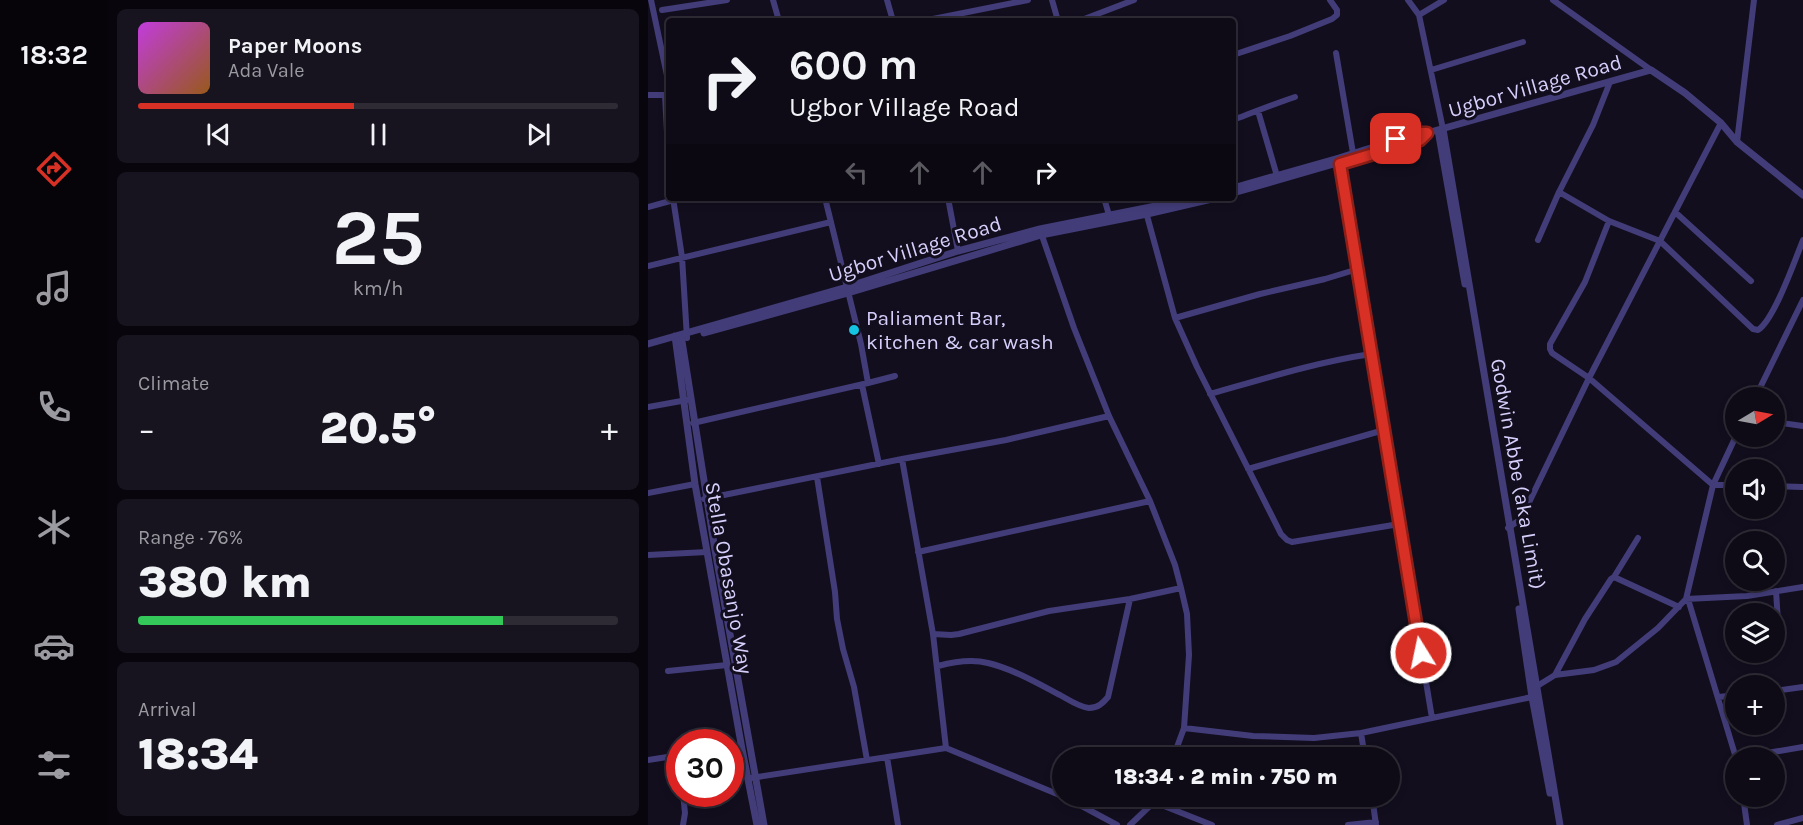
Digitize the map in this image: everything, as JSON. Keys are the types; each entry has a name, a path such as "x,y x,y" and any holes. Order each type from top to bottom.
{"street":[{"path":"651,0 650,11 666,73"},
{"path":"662,10 727,0"},
{"path":"773,0 778,18"},
{"path":"887,0 892,18"},
{"path":"991,0 992,8"},
{"path":"951,18 1028,0"},
{"path":"1052,0 1057,18"},
{"path":"1087,18 1134,0"},
{"path":"1236,54 1332,19 1337,15 1337,10 1330,0"},
{"path":"1408,0 1419,15 1431,70 1440,129"},
{"path":"1419,15 1444,0"},
{"path":"1553,0 1685,93 1721,123 1737,142 1803,195"},
{"path":"1565,8 1569,0"},
{"path":"1737,142 1754,0"},
{"path":"1431,70 1523,42"},
{"path":"1336,53 1353,153"},
{"name":"Ugbor Village Road","path":"1236,192 1340,161 1353,153 1418,133 1427,133 1651,70"},
{"path":"1538,240 1593,125 1610,82"},
{"path":"648,95 666,95"},
{"path":"1236,119 1295,97"},
{"path":"1258,111 1277,176"},
{"path":"1509,528 1521,519 1590,378 1721,123"},
{"name":"Godwin Abbe (aka Limit)","path":"1440,129 1509,528 1533,691 1558,825"},
{"name":"Ugbor Village Road","path":"1236,187 1420,140 1427,133"},
{"path":"1340,161 1432,717"},
{"path":"1559,192 1610,221 1660,241 1754,329 1758,330 1766,322 1803,240"},
{"path":"648,207 669,201"},
{"path":"676,201 682,257 681,337"},
{"path":"826,201 861,344 865,384 879,464"},
{"path":"949,201 958,251"},
{"path":"1105,201 1109,215"},
{"name":"Ugbor Village Road","path":"847,290 958,251 1109,215 1146,211 1184,201"},
{"name":"Ugbor Village Road","path":"648,344 681,337 847,290 1040,232 1200,201"},
{"path":"1146,211 1175,318 1210,394 1281,534 1292,542 1399,524"},
{"path":"1675,212 1750,281"},
{"path":"1610,221 1585,282 1550,344 1550,349 1552,353 1590,378 1713,485 1725,485"},
{"path":"648,266 831,222"},
{"path":"1040,232 1074,328 1109,416 1150,501 1175,565 1186,614 1189,655 1185,728 1177,747"},
{"path":"1175,318 1358,270"},
{"path":"1760,387 1803,300"},
{"name":"Stella Obasanjo Way","path":"681,337 695,484 703,499 708,552 738,729"},
{"path":"1210,394 1283,373 1371,354"},
{"path":"764,825 690,424 896,376"},
{"path":"648,407 687,400"},
{"path":"703,499 1006,440 1109,416"},
{"path":"1785,424 1803,426"},
{"path":"1248,470 1384,430"},
{"path":"1731,447 1713,485 1687,599 1734,747"},
{"path":"902,459 938,666 946,748"},
{"path":"818,477 837,619 854,687 867,760"},
{"path":"648,493 695,484"},
{"path":"1785,486 1803,487"},
{"path":"918,552 1150,501"},
{"path":"1185,728 1253,736 1314,738 1361,733 1533,691 1555,675 1585,619 1638,538"},
{"path":"648,555 708,552"},
{"path":"1614,577 1679,607"},
{"path":"1785,590 1803,587"},
{"path":"933,634 959,634 1049,611 1130,599 1181,588"},
{"path":"1555,675 1594,670 1616,662 1658,628 1687,599 1747,596 1776,591 1777,603"},
{"path":"938,666 966,661 989,663 1020,675 1082,707 1096,707 1108,697 1130,599"},
{"path":"668,672 727,665"},
{"path":"1785,689 1803,687"},
{"path":"1719,697 1725,696"},
{"path":"1361,733 1363,747"},
{"path":"1785,750 1803,747"},
{"path":"748,779 946,748 1052,792"},
{"path":"887,756 898,825"},
{"path":"648,760 666,758"},
{"name":"Stella Obasanjo Way","path":"744,759 757,825"},
{"path":"684,807 684,825"},
{"path":"1083,807 1117,825"},
{"path":"1130,825 1147,807"},
{"path":"1173,807 1212,825"},
{"path":"1348,825 1376,823 1373,807"},
{"path":"1745,807 1747,825"},
{"path":"1777,825 1803,818"}],"place":[{"name":"Paliament Bar, kitchen & car wash","path":"854,330"}],"route":[{"path":"1396,139 1427,133 1420,140 1340,164 1421,653"}]}
